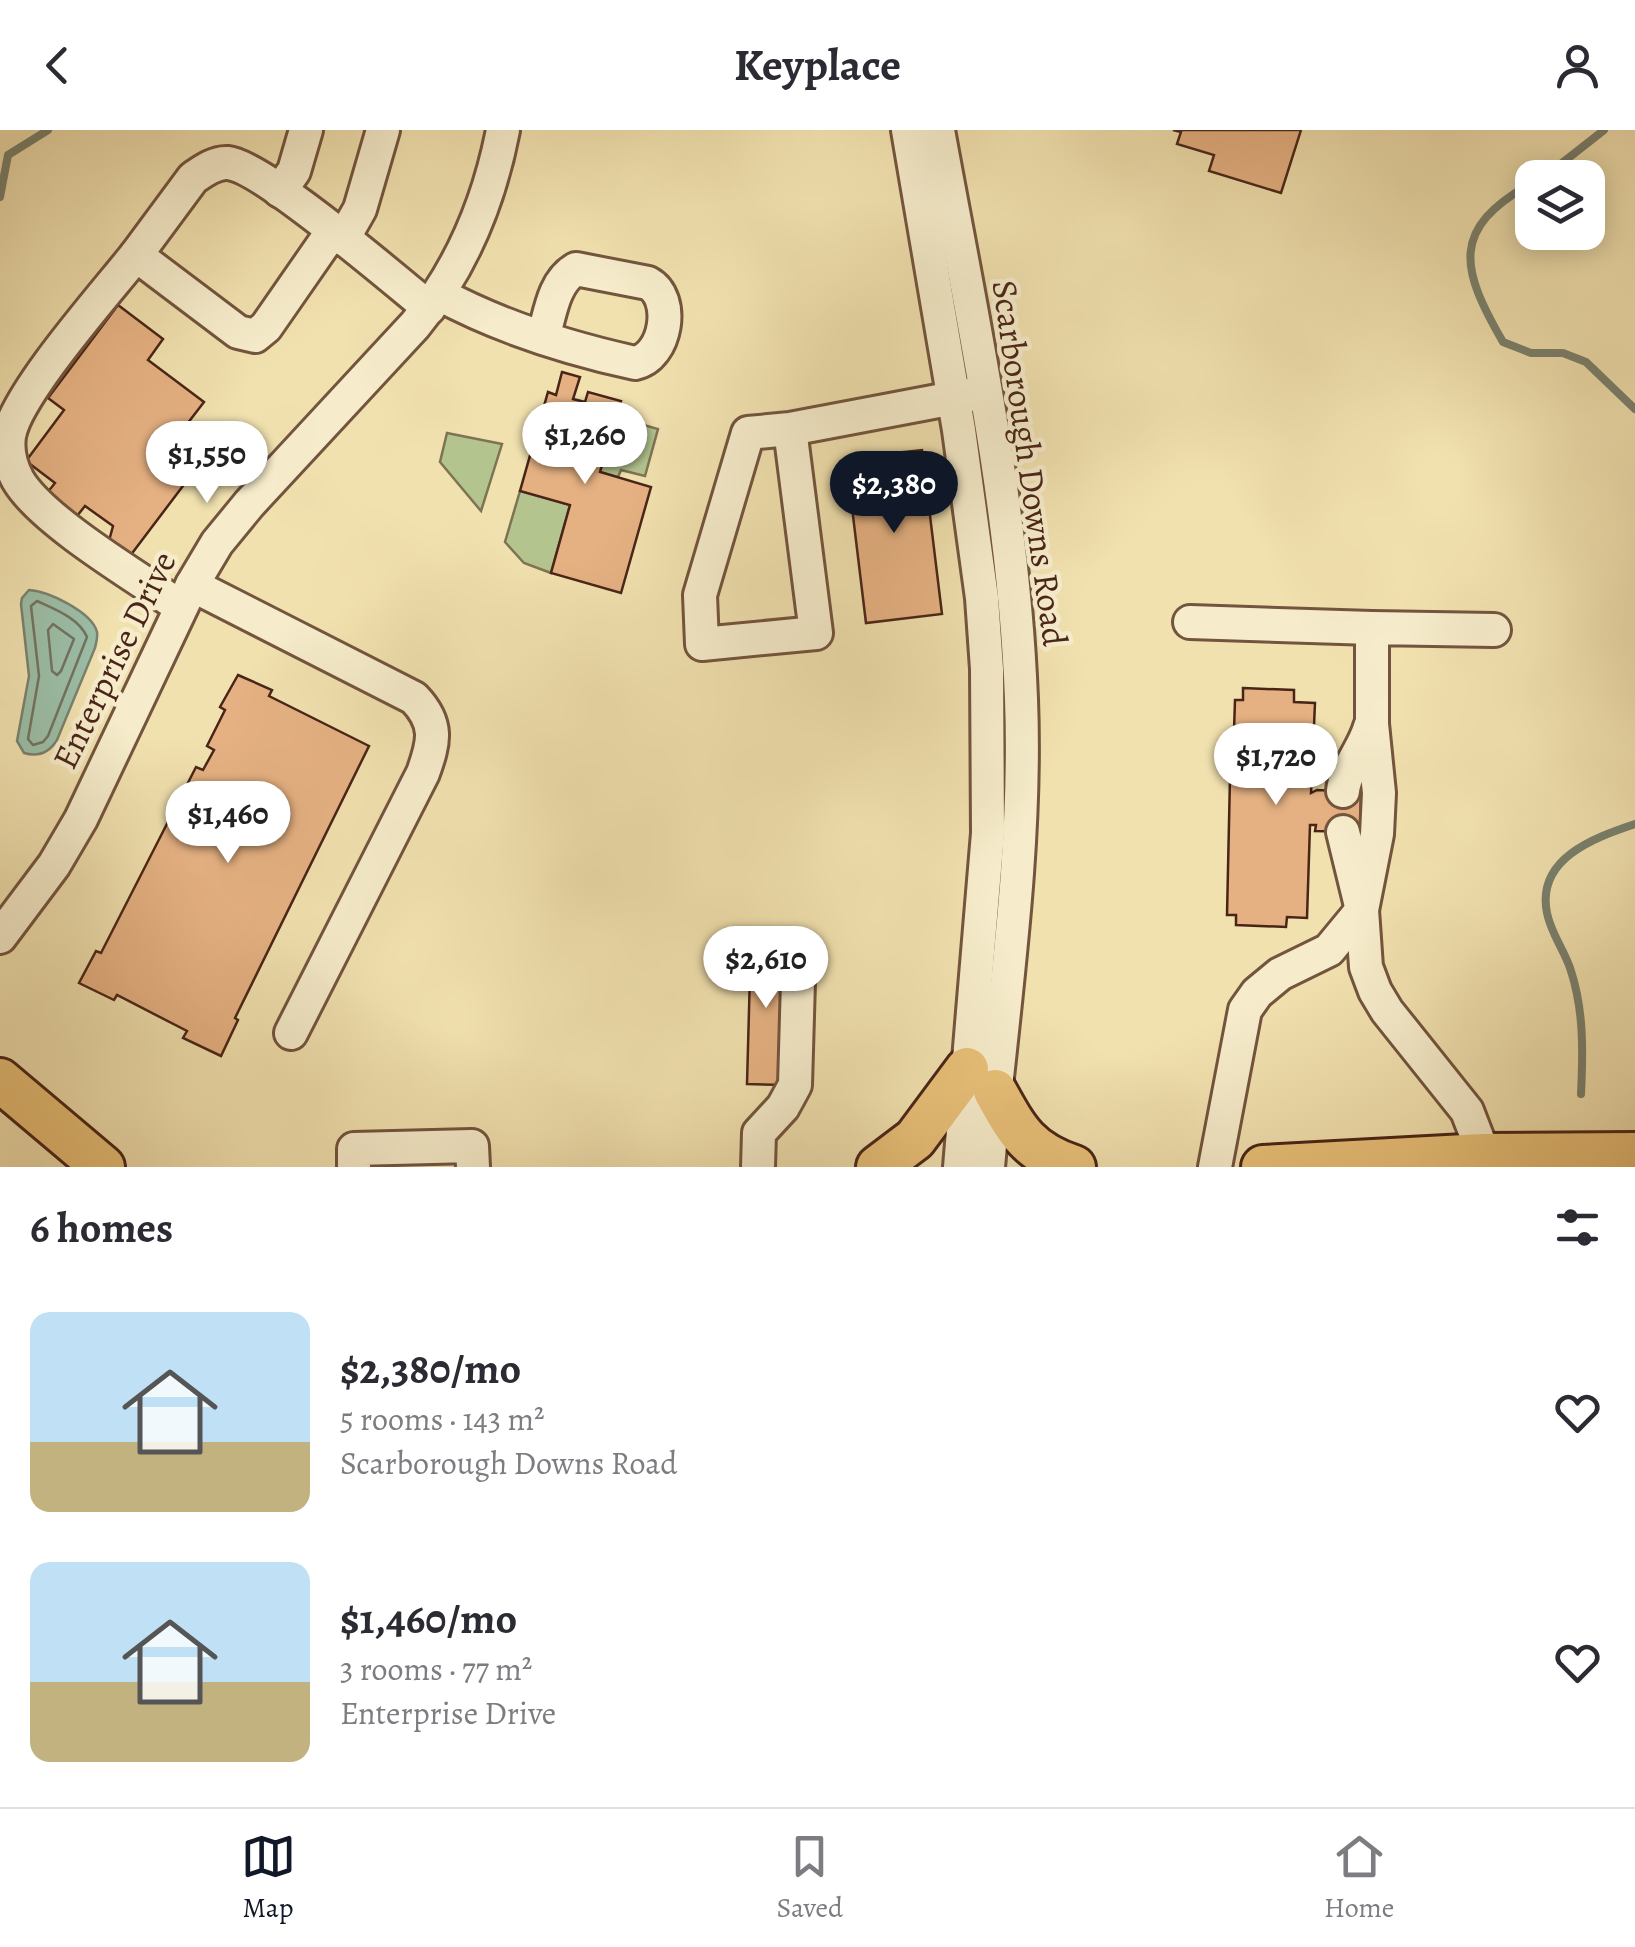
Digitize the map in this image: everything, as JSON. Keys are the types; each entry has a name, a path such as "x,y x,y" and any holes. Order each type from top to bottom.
{"main road":[{"path":"0,1080 103,1167"},
{"path":"878,1167 915,1140 981,1080 1022,1138 1037,1151 1074,1167"},
{"path":"1263,1167 1484,1155 1635,1154"}],"street":[{"path":"280,191 294,171 306,130"},
{"path":"136,255 238,332 256,336 360,209 383,130"},
{"name":"Enterprise Drive","path":"0,937 46,878 81,819 186,596 217,543 434,301 481,214 503,130"},
{"name":"Scarborough Downs Road","path":"908,130 968,395 1000,485 1021,700 1019,844 981,1080 960,1167"},
{"name":"Scarborough Downs Road","path":"938,130 968,395"},
{"path":"291,1033 422,773 433,736 428,712 414,698 186,596 41,506 21,485 10,459 10,436 27,397 194,178 220,164 234,164 280,191 434,301 543,338"},
{"path":"790,429 816,634 702,644 700,595 748,433 790,429 968,395"},
{"path":"1190,622 1494,630"},
{"path":"1215,1167 1245,1010 1269,982 1330,950 1362,910 1377,834 1379,792 1372,724 1372,628"},
{"path":"1343,791 1372,724"},
{"path":"1343,832 1362,910 1366,967 1375,991 1467,1111 1484,1155"},
{"path":"758,1167 760,1133 783,1107 795,1084 798,947"},
{"path":"1297,966 1340,974 1375,991"},
{"name":"Scarborough Downs Road","path":"981,1080 988,1167"},
{"path":"354,1167 354,1149 472,1146 472,1167"}],"shaded area":[{"path":"616,417 658,429 645,476 621,470 618,477 600,472"},
{"path":"447,433 502,444 481,511 440,462"},
{"path":"520,491 570,505 551,573 524,563 505,542"}],"water":[{"path":"29,590 58,598 78,610 93,624 97,634 95,648 57,740 47,751 34,754 24,753 17,741 29,676 21,604"}],"building":[{"path":"1173,130 1301,130 1281,193 1209,171 1214,155 1177,144 1181,132"},
{"path":"118,305 163,339 148,360 204,402 164,454 192,474 130,556 109,541 113,526 85,506 77,516 47,493 55,483 26,461 64,410 48,398"},
{"path":"562,372 580,377 573,399 585,402 588,392 621,401 600,472 651,487 621,593 551,573 570,505 520,491 548,392 556,395"},
{"path":"922,450 942,614 866,623 846,458"},
{"path":"238,675 272,690 269,696 369,746 235,1018 238,1020 221,1056 183,1038 187,1031 117,995 114,1000 79,983 96,951 101,953 196,767 203,770 214,750 207,746 225,710 220,707"},
{"path":"1243,688 1294,690 1294,702 1315,703 1311,793 1361,792 1360,832 1315,831 1316,825 1310,825 1307,918 1287,917 1286,927 1236,925 1236,915 1227,915 1231,731 1235,700 1243,700"},
{"path":"751,937 789,939 788,965 781,965 779,1060 786,1059 785,1085 747,1084"}],"waterway":[{"path":"0,197 8,155 48,130"},
{"path":"1566,160 1604,130"},
{"path":"1515,194 1487,217 1475,234 1471,252 1478,293 1503,342 1531,353 1563,353 1586,362 1635,409"},
{"path":"1581,1094 1578,1001 1568,964 1549,921 1546,894 1550,878 1571,854 1602,836 1635,824"}]}
